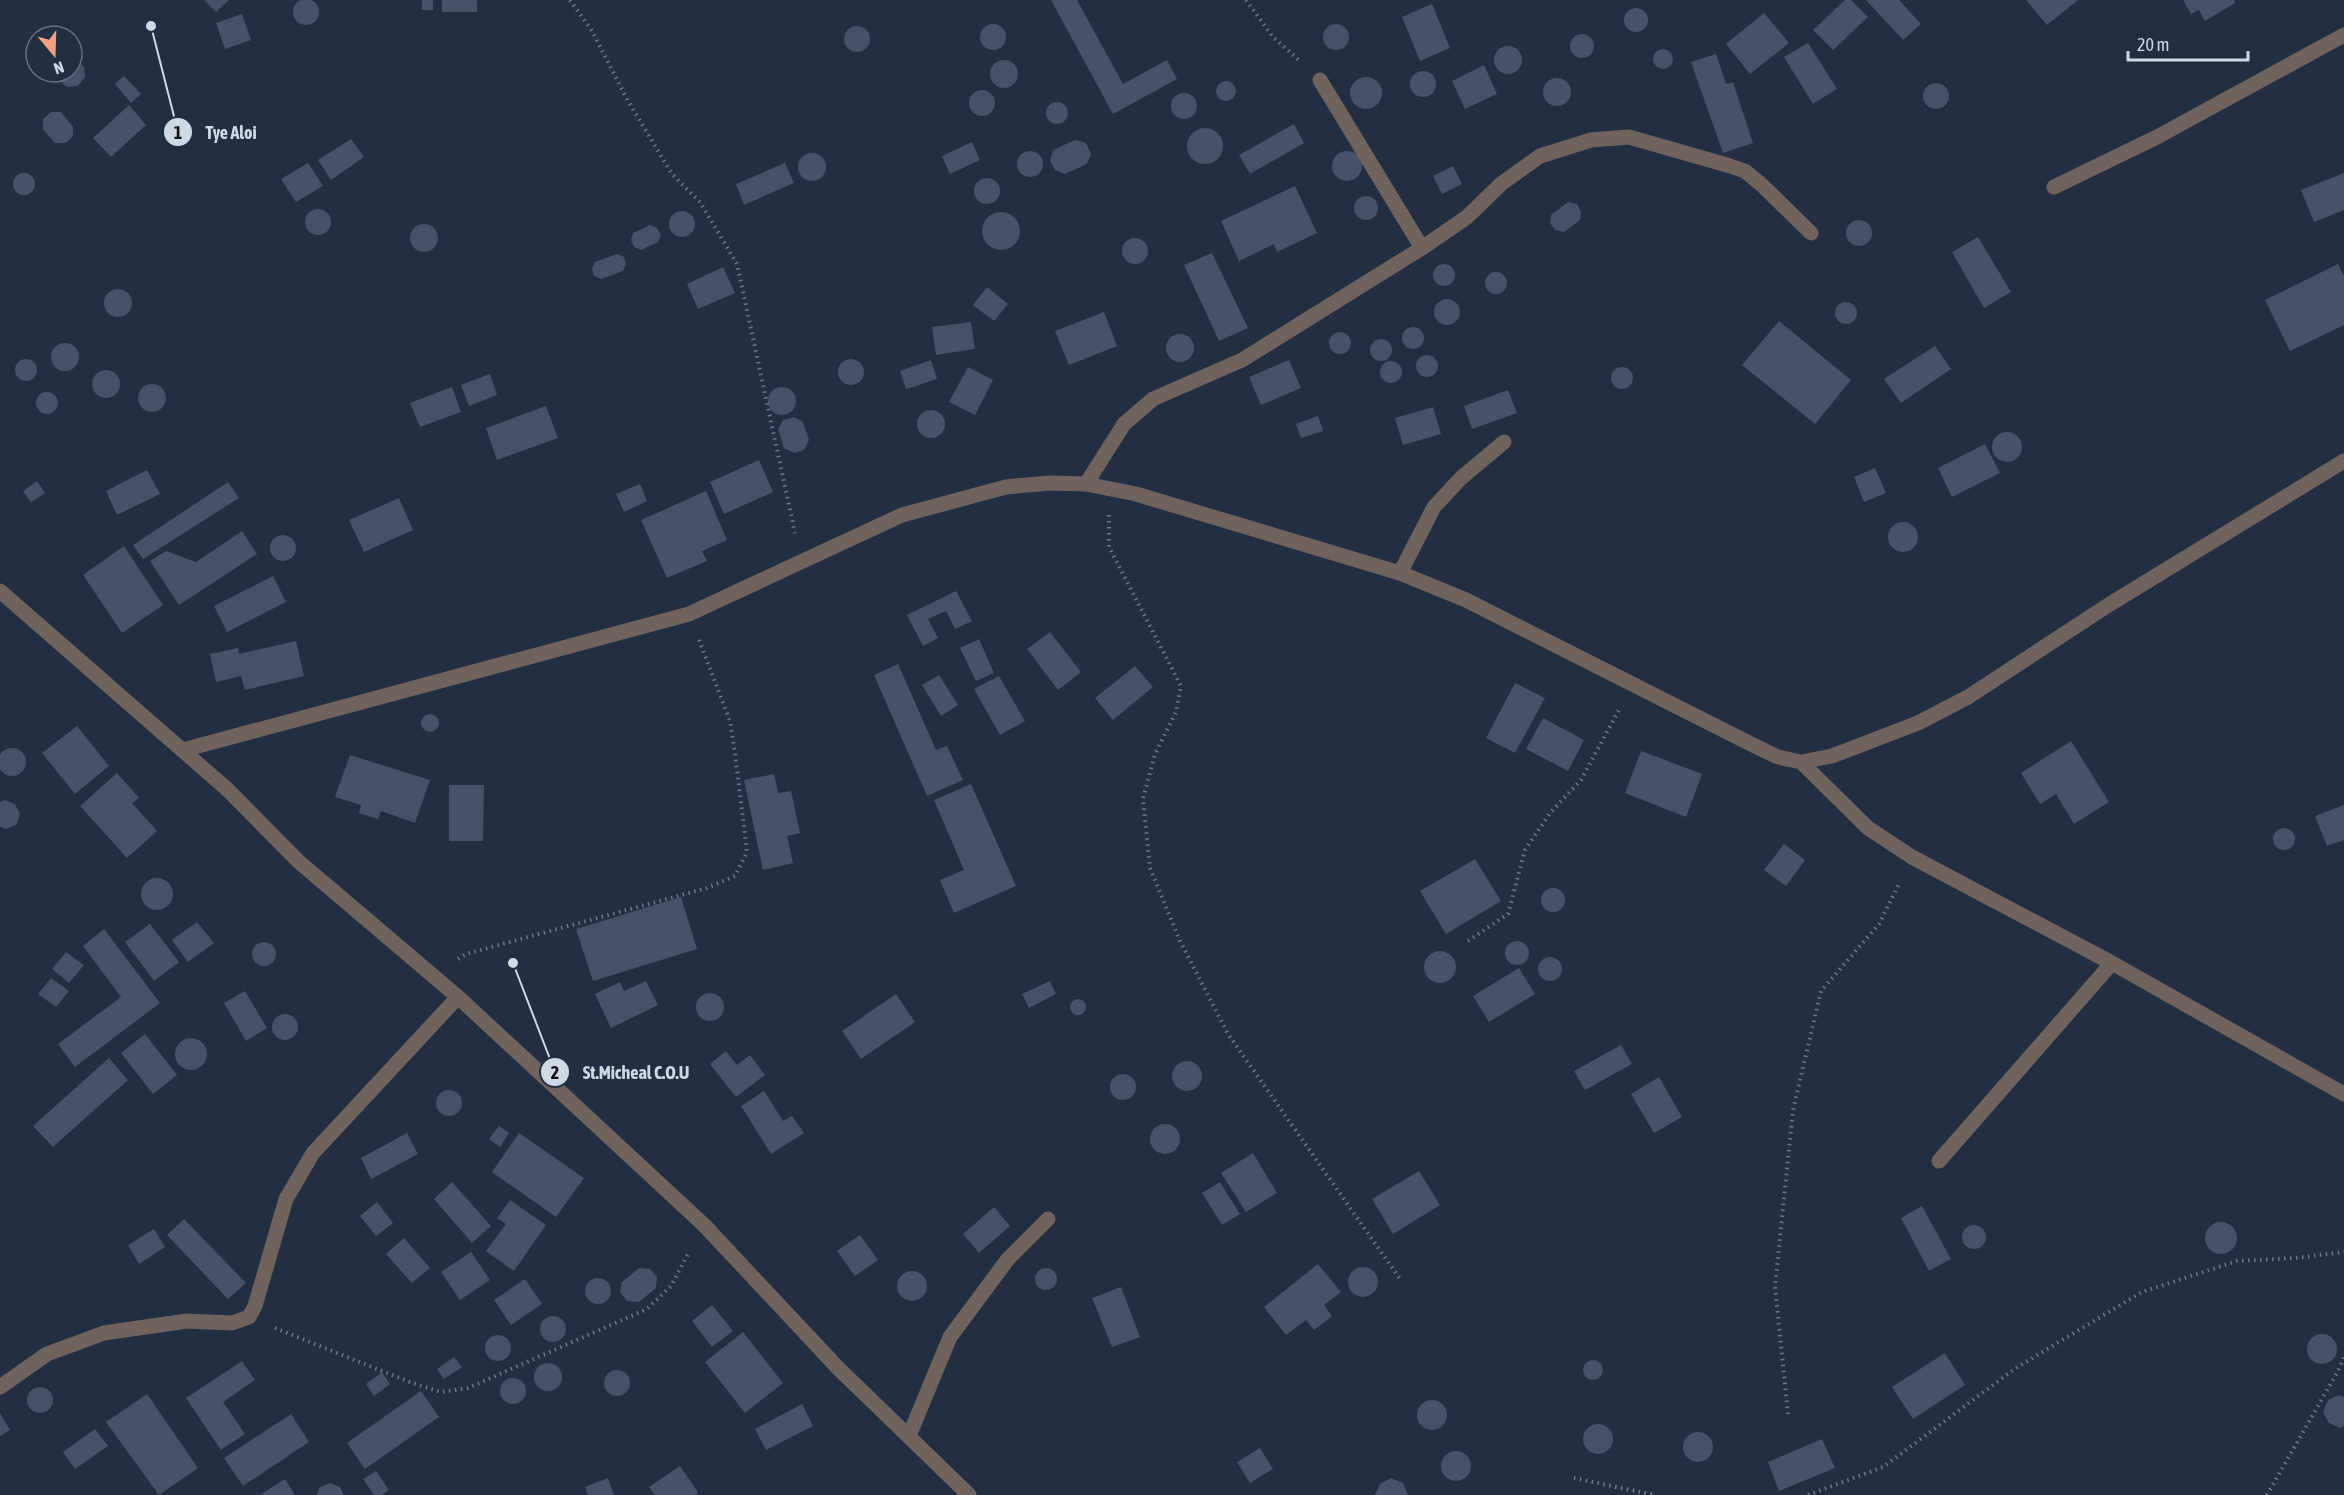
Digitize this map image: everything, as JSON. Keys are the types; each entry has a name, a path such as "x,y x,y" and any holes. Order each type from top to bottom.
{"street":[{"path":"2054,187 2157,137 2344,34"},
{"path":"1320,80 1422,248"},
{"path":"1086,484 1124,424 1153,399 1242,360 1422,248 1467,217 1501,184 1540,156 1591,140 1629,137 1745,171 1811,232"},
{"path":"1400,573 1434,507 1461,478 1504,442"},
{"path":"183,750 689,614 902,515 1006,487 1049,483 1086,484 1136,494 1400,573 1466,600 1769,753 1801,762 1832,756 1876,740 1918,723 1968,697 2110,604 2344,461"},
{"path":"0,591 183,750 298,861 458,997 704,1225 838,1368 969,1495"},
{"path":"1801,762 1868,828 1912,858 2112,963 2344,1094"},
{"path":"1939,1161 2112,963"},
{"path":"0,1387 46,1354 104,1333 187,1321 232,1323 249,1317 258,1298 286,1199 313,1153 458,997"},
{"path":"909,1436 950,1337 1008,1259 1048,1220"}],"path":[{"path":"570,0 592,31 628,101 672,174 700,202 737,264 801,560"},
{"path":"1246,0 1273,37 1320,80"},
{"path":"1109,488 1109,547 1180,686 1176,712 1155,754 1143,799 1150,868 1180,942 1228,1034 1400,1279"},
{"path":"434,976 466,954 707,888 735,876 747,852 730,721 689,614"},
{"path":"1468,941 1508,914 1525,850 1550,813 1581,780 1633,683"},
{"path":"1788,1414 1775,1287 1793,1110 1821,992 1879,924 1912,858"},
{"path":"249,1317 412,1383 441,1392 468,1388 647,1309 671,1286 704,1225"},
{"path":"1808,1495 1883,1467 2016,1368 2142,1292 2237,1261 2296,1258 2344,1252"},
{"path":"2267,1495 2344,1357"},
{"path":"1574,1478 1654,1495"}],"building":[{"path":"306,-1 315,3 319,12 315,21 306,25 297,21 293,12 297,3"},
{"path":"204,0 229,0 216,12"},
{"path":"422,0 433,0 433,10 422,10"},
{"path":"442,0 477,0 477,12 442,12"},
{"path":"1051,0 1077,0 1123,84 1167,60 1177,79 1113,114"},
{"path":"1845,0 1851,0 1868,17 1833,50 1813,30"},
{"path":"1866,0 1899,0 1921,24 1903,40"},
{"path":"2026,0 2078,0 2047,25"},
{"path":"2183,0 2234,0 2235,3 2205,21 2199,10 2191,14"},
{"path":"1432,4 1450,48 1420,61 1402,17"},
{"path":"1636,8 1641,9 1647,15 1647,25 1641,31 1636,32 1631,31 1625,25 1624,20 1625,15 1631,9"},
{"path":"1764,13 1789,43 1750,74 1726,44"},
{"path":"242,14 251,40 225,49 216,23"},
{"path":"993,24 1003,27 1006,37 1003,47 993,50 983,47 980,37 983,27"},
{"path":"1336,24 1346,27 1349,37 1346,47 1336,50 1326,47 1323,37 1326,27"},
{"path":"857,26 866,30 870,39 866,48 857,52 848,48 844,39 848,30"},
{"path":"1582,34 1587,35 1593,41 1593,51 1587,57 1582,58 1577,57 1571,51 1570,46 1571,41 1577,35"},
{"path":"1808,43 1837,89 1813,104 1784,57"},
{"path":"1508,46 1518,50 1522,60 1518,70 1508,74 1498,70 1494,60 1498,50"},
{"path":"1663,49 1670,52 1673,59 1670,66 1663,69 1656,66 1653,59 1656,52"},
{"path":"1716,54 1726,84 1733,82 1753,143 1723,153 1691,62"},
{"path":"1004,60 1014,64 1018,74 1014,84 1004,88 994,84 990,74 994,64"},
{"path":"1484,65 1497,94 1465,109 1452,81"},
{"path":"1423,71 1433,74 1436,84 1433,94 1423,97 1413,94 1410,84 1413,74"},
{"path":"124,76 141,94 131,103 115,84"},
{"path":"1366,77 1377,82 1382,93 1377,104 1366,109 1355,104 1350,93 1355,82"},
{"path":"1557,78 1567,82 1571,92 1567,102 1557,106 1547,102 1543,92 1547,82"},
{"path":"1226,81 1233,84 1236,91 1233,98 1226,101 1219,98 1216,91 1219,84"},
{"path":"1936,83 1945,87 1949,96 1945,105 1936,109 1927,105 1923,96 1927,87"},
{"path":"64,84 80,84 78,86 67,87"},
{"path":"982,90 991,94 995,103 991,112 982,116 973,112 969,103 973,94"},
{"path":"1184,93 1194,96 1197,106 1194,116 1184,119 1174,116 1171,106 1174,96"},
{"path":"1057,102 1065,105 1068,113 1065,121 1057,124 1049,121 1046,113 1049,105"},
{"path":"129,105 146,125 111,157 93,138"},
{"path":"51,112 61,112 73,127 73,136 66,143 55,143 43,129 43,119"},
{"path":"1294,124 1304,143 1250,174 1239,155"},
{"path":"1205,128 1218,133 1223,146 1218,159 1205,164 1192,159 1187,146 1192,133"},
{"path":"351,139 364,157 331,180 318,160"},
{"path":"1075,140 1086,143 1091,154 1087,164 1065,174 1055,170 1050,161 1053,150"},
{"path":"972,142 980,160 950,174 942,156"},
{"path":"1030,151 1040,154 1043,164 1040,174 1030,177 1020,174 1017,164 1020,154"},
{"path":"1347,151 1353,152 1361,160 1361,172 1353,180 1347,181 1341,180 1333,172 1332,166 1333,160 1341,152"},
{"path":"812,153 822,157 826,167 822,177 812,181 802,177 798,167 802,157"},
{"path":"308,163 323,186 296,202 281,179"},
{"path":"785,163 794,183 744,205 736,184"},
{"path":"1453,166 1462,184 1442,194 1433,176"},
{"path":"20,173 28,173 35,180 35,188 28,195 20,195 13,188 13,180"},
{"path":"2344,173 2344,210 2314,222 2301,190"},
{"path":"987,178 996,182 1000,191 996,200 987,204 978,200 974,191 978,182"},
{"path":"1295,186 1317,233 1277,252 1274,244 1239,261 1221,221"},
{"path":"1366,196 1371,197 1377,203 1377,213 1371,219 1366,220 1361,219 1355,213 1354,208 1355,203 1361,197"},
{"path":"1568,202 1577,204 1581,212 1580,220 1564,232 1555,230 1550,223 1551,215"},
{"path":"318,209 328,212 331,222 328,232 318,235 308,232 305,222 308,212"},
{"path":"682,211 691,215 695,224 691,233 682,237 673,233 669,224 673,215"},
{"path":"1001,212 1014,218 1020,231 1014,244 1001,250 988,244 982,231 988,218"},
{"path":"1859,220 1868,224 1872,233 1868,242 1859,246 1850,242 1846,233 1850,224"},
{"path":"424,224 434,228 438,238 434,248 424,252 414,248 410,238 414,228"},
{"path":"650,225 657,228 661,235 658,242 641,250 634,247 631,240 633,233"},
{"path":"1978,237 2011,292 1984,308 1952,252"},
{"path":"1135,238 1145,241 1148,251 1145,261 1135,264 1125,261 1122,251 1125,241"},
{"path":"1212,253 1248,328 1219,341 1184,265"},
{"path":"617,254 624,257 626,264 623,271 601,279 594,276 592,269 595,262"},
{"path":"1444,264 1452,267 1455,275 1452,283 1444,286 1436,283 1433,275 1436,267"},
{"path":"2338,264 2344,276 2344,325 2290,351 2265,300"},
{"path":"723,267 735,293 698,309 687,284"},
{"path":"1496,272 1504,275 1507,283 1504,291 1496,294 1488,291 1485,283 1488,275"},
{"path":"987,287 1008,304 994,321 973,305"},
{"path":"118,289 128,293 132,303 128,313 118,317 108,313 104,303 108,293"},
{"path":"1447,299 1456,303 1460,312 1456,321 1447,325 1438,321 1434,312 1438,303"},
{"path":"1846,302 1854,305 1857,313 1854,321 1846,324 1838,321 1835,313 1838,305"},
{"path":"1104,312 1117,346 1069,365 1055,331"},
{"path":"1779,321 1851,380 1815,424 1742,365"},
{"path":"971,322 975,349 936,355 932,327"},
{"path":"1413,327 1421,330 1424,338 1421,346 1413,349 1405,346 1402,338 1405,330"},
{"path":"1340,332 1348,335 1351,343 1348,351 1340,354 1332,351 1329,343 1332,335"},
{"path":"1180,334 1190,338 1194,348 1190,358 1180,362 1170,358 1166,348 1170,338"},
{"path":"1381,339 1389,342 1392,350 1389,358 1381,361 1373,358 1370,350 1373,342"},
{"path":"65,343 75,347 79,357 75,367 65,371 55,367 51,357 55,347"},
{"path":"1935,346 1951,369 1901,403 1884,379"},
{"path":"1427,355 1435,358 1438,366 1435,374 1427,377 1419,374 1416,366 1419,358"},
{"path":"26,359 34,362 37,370 34,378 26,381 18,378 15,370 18,362"},
{"path":"851,359 860,363 864,372 860,381 851,385 842,381 838,372 842,363"},
{"path":"931,360 937,379 906,389 900,371"},
{"path":"1289,360 1301,388 1261,405 1249,377"},
{"path":"1391,361 1399,364 1402,372 1399,380 1391,383 1383,380 1380,372 1383,364"},
{"path":"968,367 993,380 975,415 949,402"},
{"path":"1622,367 1630,370 1633,378 1630,386 1622,389 1614,386 1611,378 1614,370"},
{"path":"106,370 116,374 120,384 116,394 106,398 96,394 92,384 96,374"},
{"path":"490,374 497,395 469,406 461,385"},
{"path":"152,384 162,388 166,398 162,408 152,412 142,408 138,398 142,388"},
{"path":"452,387 461,412 420,427 410,403"},
{"path":"782,387 792,391 796,401 792,411 782,415 772,411 768,401 772,391"},
{"path":"1508,390 1517,413 1472,429 1464,406"},
{"path":"47,392 55,395 58,403 55,411 47,414 39,411 36,403 39,395"},
{"path":"546,406 558,438 497,460 486,428"},
{"path":"1433,407 1441,434 1403,445 1395,418"},
{"path":"931,410 941,414 945,424 941,434 931,438 921,434 917,424 921,414"},
{"path":"1318,416 1323,431 1301,438 1296,424"},
{"path":"794,417 803,422 809,440 804,450 794,453 784,448 778,429 783,420"},
{"path":"2007,432 2018,436 2022,447 2018,458 2007,462 1996,458 1992,447 1996,436"},
{"path":"1985,444 2000,473 1952,497 1938,468"},
{"path":"759,460 773,492 724,514 710,482"},
{"path":"1875,468 1886,493 1864,502 1854,477"},
{"path":"147,470 160,494 117,515 106,491"},
{"path":"37,481 45,493 31,502 23,491"},
{"path":"228,482 239,498 143,559 133,545"},
{"path":"640,484 647,501 624,512 616,494"},
{"path":"706,491 727,540 702,551 707,561 667,578 641,520"},
{"path":"399,498 413,530 364,552 349,520"},
{"path":"1903,522 1914,526 1918,537 1914,548 1903,552 1892,548 1888,537 1892,526"},
{"path":"242,531 257,554 179,605 150,561 166,551 196,562"},
{"path":"283,535 292,539 296,548 292,557 283,561 274,557 270,548 274,539"},
{"path":"124,546 163,605 122,633 83,575"},
{"path":"273,576 286,602 227,632 214,606"},
{"path":"956,591 972,621 955,629 946,611 928,619 938,638 923,646 907,615"},
{"path":"1050,632 1081,672 1058,690 1027,649"},
{"path":"979,639 994,673 976,681 960,648"},
{"path":"296,641 304,676 245,690 241,676 216,682 210,654 238,648 239,654"},
{"path":"898,664 936,750 947,746 963,780 927,796 874,675"},
{"path":"1135,666 1153,687 1113,720 1095,698"},
{"path":"939,675 958,705 941,716 922,685"},
{"path":"999,676 1025,721 1000,735 974,689"},
{"path":"1515,683 1545,698 1515,753 1486,738"},
{"path":"430,714 436,717 439,723 436,729 430,732 424,729 421,723 424,717"},
{"path":"1543,718 1584,740 1568,771 1526,749"},
{"path":"77,726 109,766 75,794 42,753"},
{"path":"2071,741 2109,802 2074,824 2056,794 2040,804 2021,773"},
{"path":"12,748 22,752 26,762 22,772 12,776 2,772 -2,762 2,752"},
{"path":"1641,751 1702,774 1686,817 1625,793"},
{"path":"350,755 430,780 415,823 381,811 378,819 359,813 361,805 335,797"},
{"path":"117,773 139,798 132,803 157,831 127,858 80,806"},
{"path":"774,774 778,793 791,791 800,833 787,836 793,863 763,870 744,780"},
{"path":"971,784 1016,886 954,913 940,880 964,870 934,800"},
{"path":"449,785 484,785 483,841 449,841"},
{"path":"5,800 15,804 20,814 16,825 6,829 0,827 0,802"},
{"path":"2344,805 2344,840 2327,846 2315,816"},
{"path":"2284,828 2292,831 2295,839 2292,847 2284,850 2276,847 2273,839 2276,831"},
{"path":"1784,844 1805,860 1786,886 1764,870"},
{"path":"1475,859 1501,901 1446,934 1420,891"},
{"path":"157,878 168,883 173,894 168,905 157,910 146,905 141,894 146,883"},
{"path":"1553,888 1561,892 1565,900 1561,908 1553,912 1545,908 1541,900 1545,892"},
{"path":"681,897 697,949 593,981 576,929"},
{"path":"197,922 214,943 188,962 172,940"},
{"path":"150,924 179,962 154,981 125,942"},
{"path":"104,929 160,1003 75,1067 58,1044 121,997 83,946"},
{"path":"1517,941 1525,945 1529,953 1525,961 1517,965 1509,961 1505,953 1509,945"},
{"path":"264,942 272,946 276,954 272,962 264,966 256,962 252,954 256,946"},
{"path":"1440,951 1452,955 1456,967 1452,979 1440,983 1428,979 1424,967 1428,955"},
{"path":"66,952 84,965 69,983 52,969"},
{"path":"1550,957 1558,961 1562,969 1558,977 1550,981 1542,977 1538,969 1542,961"},
{"path":"1519,968 1535,994 1489,1022 1473,996"},
{"path":"51,978 69,991 56,1007 38,994"},
{"path":"646,981 658,1005 611,1028 595,994 620,982 624,991"},
{"path":"1050,981 1056,994 1029,1008 1022,994"},
{"path":"245,991 267,1028 246,1041 224,1003"},
{"path":"710,993 720,997 724,1007 720,1017 710,1021 700,1017 696,1007 700,997"},
{"path":"896,994 915,1022 861,1059 842,1031"},
{"path":"1075,999 1081,999 1086,1007 1084,1013 1075,1015 1070,1010 1070,1004"},
{"path":"285,1014 295,1017 298,1027 295,1037 285,1040 275,1037 272,1027 275,1017"},
{"path":"145,1034 177,1075 153,1094 121,1053"},
{"path":"191,1038 202,1043 207,1054 202,1065 191,1070 180,1065 175,1054 180,1043"},
{"path":"1621,1045 1632,1064 1585,1090 1574,1071"},
{"path":"726,1051 737,1065 750,1055 765,1075 736,1097 710,1064"},
{"path":"109,1058 128,1080 53,1147 33,1126"},
{"path":"1187,1061 1198,1065 1202,1076 1198,1087 1187,1091 1176,1087 1172,1076 1176,1065"},
{"path":"1123,1074 1132,1078 1136,1087 1132,1096 1123,1100 1114,1096 1110,1087 1114,1078"},
{"path":"1659,1077 1682,1117 1654,1133 1631,1094"},
{"path":"449,1090 459,1093 462,1103 459,1113 449,1116 439,1113 436,1103 439,1093"},
{"path":"764,1091 783,1121 792,1116 804,1133 771,1154 741,1106"},
{"path":"1165,1124 1176,1128 1180,1139 1176,1150 1165,1154 1154,1150 1150,1139 1154,1128"},
{"path":"499,1126 509,1133 500,1147 489,1139"},
{"path":"407,1133 418,1154 371,1179 361,1158"},
{"path":"519,1133 584,1178 556,1217 492,1172"},
{"path":"1253,1153 1277,1193 1246,1212 1221,1173"},
{"path":"1419,1171 1440,1205 1393,1234 1372,1199"},
{"path":"452,1182 491,1226 472,1243 434,1199"},
{"path":"1220,1182 1240,1214 1222,1225 1202,1193"},
{"path":"510,1200 546,1225 514,1271 486,1251 506,1224 497,1218"},
{"path":"377,1202 393,1223 376,1236 360,1216"},
{"path":"1922,1206 1951,1259 1929,1271 1901,1218"},
{"path":"994,1207 1010,1226 979,1253 963,1234"},
{"path":"184,1219 246,1283 228,1299 167,1235"},
{"path":"2221,1222 2232,1227 2237,1238 2232,1249 2221,1254 2210,1249 2205,1238 2210,1227"},
{"path":"1974,1225 1982,1229 1986,1237 1982,1245 1974,1249 1966,1245 1962,1237 1966,1229"},
{"path":"154,1229 165,1247 139,1264 128,1245"},
{"path":"860,1235 878,1260 855,1276 837,1251"},
{"path":"404,1238 430,1268 412,1283 386,1254"},
{"path":"471,1252 490,1280 460,1300 441,1272"},
{"path":"1318,1264 1341,1292 1324,1305 1332,1316 1314,1330 1306,1320 1286,1335 1264,1307"},
{"path":"1363,1267 1374,1271 1378,1282 1374,1293 1363,1297 1352,1293 1348,1282 1352,1271"},
{"path":"639,1268 650,1269 657,1277 656,1288 639,1302 627,1301 620,1292 622,1282"},
{"path":"1046,1268 1054,1271 1057,1279 1054,1287 1046,1290 1038,1287 1035,1279 1038,1271"},
{"path":"912,1271 923,1275 927,1286 923,1297 912,1301 901,1297 897,1286 901,1275"},
{"path":"598,1278 608,1281 611,1291 608,1301 598,1304 588,1301 585,1291 588,1281"},
{"path":"525,1279 542,1304 511,1325 494,1300"},
{"path":"1121,1287 1140,1337 1112,1347 1092,1298"},
{"path":"712,1305 733,1331 712,1347 692,1321"},
{"path":"553,1316 563,1319 566,1329 563,1339 553,1342 543,1339 540,1329 543,1319"},
{"path":"743,1332 783,1383 745,1413 705,1362"},
{"path":"2322,1334 2333,1338 2337,1349 2333,1360 2322,1364 2311,1360 2307,1349 2311,1338"},
{"path":"498,1335 508,1338 511,1348 508,1358 498,1361 488,1358 485,1348 488,1338"},
{"path":"1945,1353 1965,1385 1913,1419 1892,1387"},
{"path":"454,1357 462,1367 444,1379 437,1369"},
{"path":"1593,1360 1600,1363 1603,1370 1600,1377 1593,1380 1586,1377 1583,1370 1586,1363"},
{"path":"242,1361 255,1380 223,1402 245,1434 221,1450 186,1398"},
{"path":"548,1363 558,1367 562,1377 558,1387 548,1391 538,1387 534,1377 538,1367"},
{"path":"617,1370 626,1374 630,1383 626,1392 617,1396 608,1392 604,1383 608,1374"},
{"path":"382,1372 390,1384 374,1396 366,1384"},
{"path":"513,1378 523,1381 526,1391 523,1401 513,1404 503,1401 500,1391 503,1381"},
{"path":"40,1387 50,1390 53,1400 50,1410 40,1413 30,1410 27,1400 30,1390"},
{"path":"421,1391 439,1417 365,1469 347,1443"},
{"path":"147,1394 198,1468 159,1495 106,1422"},
{"path":"2339,1395 2344,1397 2344,1426 2340,1428 2329,1423 2323,1412 2328,1400"},
{"path":"1432,1400 1443,1404 1447,1415 1443,1426 1432,1430 1421,1426 1417,1415 1421,1404"},
{"path":"802,1404 813,1426 766,1450 755,1429"},
{"path":"0,1413 10,1430 0,1436"},
{"path":"291,1414 309,1442 243,1486 224,1458"},
{"path":"1598,1424 1609,1428 1613,1439 1609,1450 1598,1454 1587,1450 1583,1439 1587,1428"},
{"path":"95,1429 108,1446 75,1469 63,1452"},
{"path":"1698,1432 1709,1436 1713,1447 1709,1458 1698,1462 1687,1458 1683,1447 1687,1436"},
{"path":"1822,1439 1835,1468 1779,1491 1768,1462"},
{"path":"1260,1448 1273,1469 1250,1483 1237,1462"},
{"path":"1456,1451 1467,1455 1471,1466 1467,1477 1456,1481 1445,1477 1441,1466 1445,1455"},
{"path":"680,1466 698,1492 695,1495 655,1495 649,1487"},
{"path":"376,1471 389,1490 382,1495 374,1495 363,1479"},
{"path":"608,1478 614,1495 588,1495 585,1487"},
{"path":"1391,1478 1403,1483 1408,1495 1375,1495 1380,1484"},
{"path":"285,1479 295,1495 260,1495"},
{"path":"330,1483 340,1487 344,1495 317,1495 320,1487"}],"place":[{"name":"Tye Aloi","path":"151,26"},
{"name":"St.Micheal C.O.U","path":"513,963"}]}
